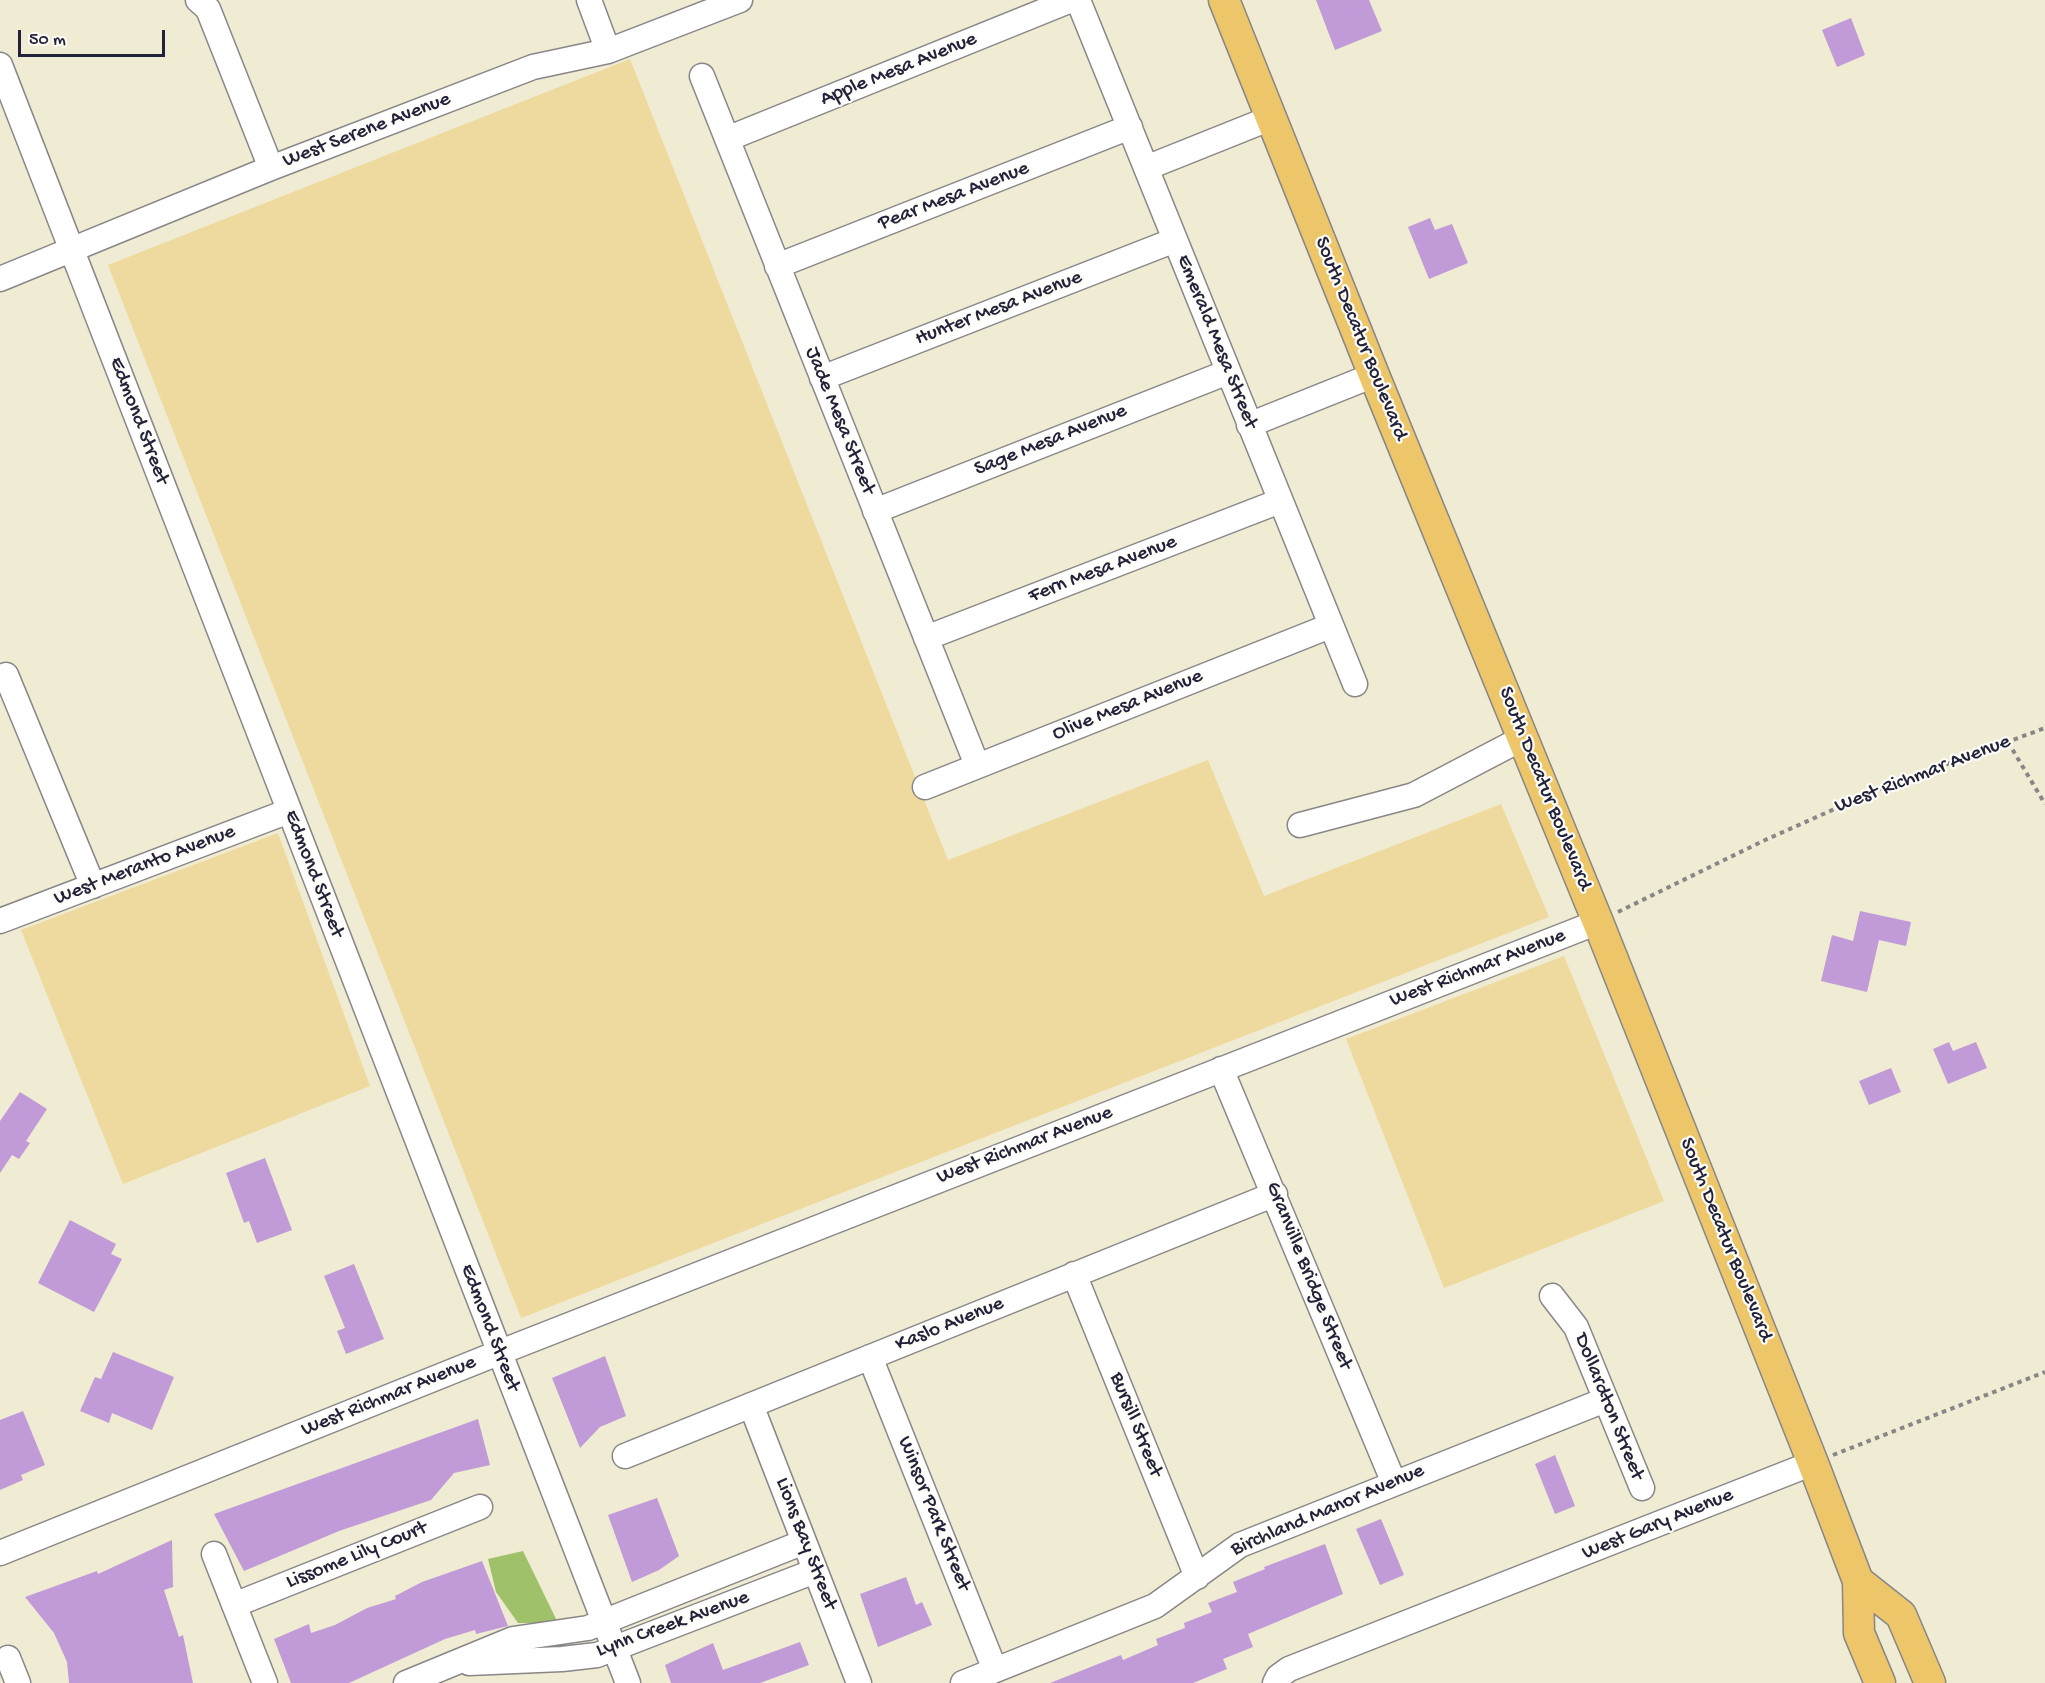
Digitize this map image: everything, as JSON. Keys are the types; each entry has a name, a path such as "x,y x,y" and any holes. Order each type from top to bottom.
{"main road":[{"name":"South Decatur Boulevard","path":"1224,0 1374,375 1598,921 1813,1463 1858,1581 1858,1633 1880,1683"},
{"path":"1858,1581 1901,1615 1930,1683"}],"street":[{"path":"198,0 208,9 271,168"},
{"path":"589,0 608,51"},
{"name":"West Serene Avenue","path":"0,279 271,168 533,67 608,51 740,0"},
{"name":"Apple Mesa Avenue","path":"727,139 1071,0"},
{"name":"Emerald Mesa Street","path":"1078,0 1355,684"},
{"name":"Edmond Street","path":"0,65 628,1683"},
{"name":"Jade Mesa Street","path":"702,76 977,765"},
{"path":"1146,168 1271,118"},
{"name":"Pear Mesa Avenue","path":"777,266 1130,128"},
{"name":"Hunter Mesa Avenue","path":"822,378 1175,240"},
{"name":"Sage Mesa Avenue","path":"875,511 1228,372"},
{"path":"1249,425 1374,375"},
{"name":"Fern Mesa Avenue","path":"926,638 1280,501"},
{"name":"Olive Mesa Avenue","path":"925,787 1330,626"},
{"path":"6,675 93,886"},
{"path":"1300,825 1414,795 1523,738"},
{"name":"West Meranto Avenue","path":"0,921 289,811"},
{"name":"West Richmar Avenue","path":"0,1553 498,1353 1598,921"},
{"name":"Granville Bridge Street","path":"1221,1069 1394,1483"},
{"name":"Kaslo Avenue","path":"625,1456 1275,1194"},
{"name":"Bursill Street","path":"1074,1274 1197,1577"},
{"name":"Dollardton Street","path":"1552,1296 1576,1327 1642,1488"},
{"name":"Winsor Park Street","path":"870,1357 995,1670"},
{"name":"Birchland Manor Avenue","path":"963,1683 1136,1615 1171,1596 1240,1545 1605,1400"},
{"name":"Lions Bay Street","path":"751,1405 859,1683"},
{"name":"West Gary Avenue","path":"1275,1683 1278,1677 1289,1669 1813,1463"},
{"name":"Lissome Lily Court","path":"234,1605 480,1507"},
{"name":"Lynn Creek Avenue","path":"406,1683 454,1664 513,1650 604,1622 804,1542"},
{"path":"214,1554 265,1683"},
{"path":"745,1566 757,1593"},
{"name":"Lynn Creek Avenue","path":"513,1650 578,1658 614,1648 815,1571"},
{"path":"8,1658 18,1683"}],"path":[{"name":"West Richmar Avenue","path":"1598,921 1763,840 1876,790 2045,728"},
{"path":"2008,742 2045,804"},
{"path":"1813,1463 2045,1372"}],"green space":[{"path":"523,1551 558,1623 518,1623 496,1592 488,1559"}],"sand":[{"path":"630,59 948,860 1208,760 1264,896 1501,804 1549,917 521,1318 108,265"},
{"path":"278,833 370,1086 123,1184 21,930"},
{"path":"1564,956 1664,1201 1444,1288 1346,1039"}],"building":[{"path":"1316,0 1369,0 1382,31 1335,50"},
{"path":"1851,18 1865,55 1837,67 1822,30"},
{"path":"1430,218 1435,230 1452,224 1468,263 1429,279 1408,227"},
{"path":"1860,911 1911,922 1906,946 1879,940 1867,992 1821,981 1832,935 1853,941"},
{"path":"1949,1042 1953,1051 1976,1042 1987,1068 1948,1084 1933,1049"},
{"path":"1891,1068 1901,1092 1869,1105 1859,1081"},
{"path":"20,1092 47,1109 26,1141 30,1143 19,1159 12,1155 0,1173 0,1121"},
{"path":"265,1158 292,1230 257,1243 249,1221 244,1223 226,1173"},
{"path":"70,1220 116,1244 111,1254 122,1259 94,1312 38,1283"},
{"path":"354,1264 384,1339 346,1354 337,1331 345,1328 324,1276"},
{"path":"113,1352 174,1377 152,1430 112,1413 109,1423 80,1411 95,1377 101,1379"},
{"path":"605,1356 626,1416 600,1427 580,1448 552,1378"},
{"path":"23,1411 45,1465 21,1475 23,1480 0,1490 0,1420"},
{"path":"478,1419 490,1465 454,1473 431,1500 339,1531 244,1571 214,1514"},
{"path":"1555,1455 1575,1506 1555,1514 1535,1464"},
{"path":"657,1498 679,1556 659,1570 632,1582 608,1515"},
{"path":"1381,1519 1404,1575 1380,1585 1356,1529"},
{"path":"172,1540 173,1587 164,1590 179,1637 183,1635 193,1683 69,1683 67,1662 54,1633 25,1597 97,1571 98,1574"},
{"path":"1325,1544 1343,1594 1248,1634 1253,1647 1223,1659 1227,1669 1193,1683 1050,1683 1121,1655 1123,1660 1158,1645 1156,1639 1185,1628 1184,1623 1212,1612 1208,1603 1237,1592 1233,1582 1265,1569 1264,1567"},
{"path":"482,1561 508,1626 476,1634 475,1630 445,1639 349,1683 291,1683 274,1639 309,1624 311,1633 335,1625 367,1608 396,1599 395,1596 422,1582"},
{"path":"906,1577 916,1605 922,1602 932,1625 878,1647 860,1594"},
{"path":"800,1642 809,1665 760,1683 671,1683 665,1665 713,1643 723,1670"}]}
